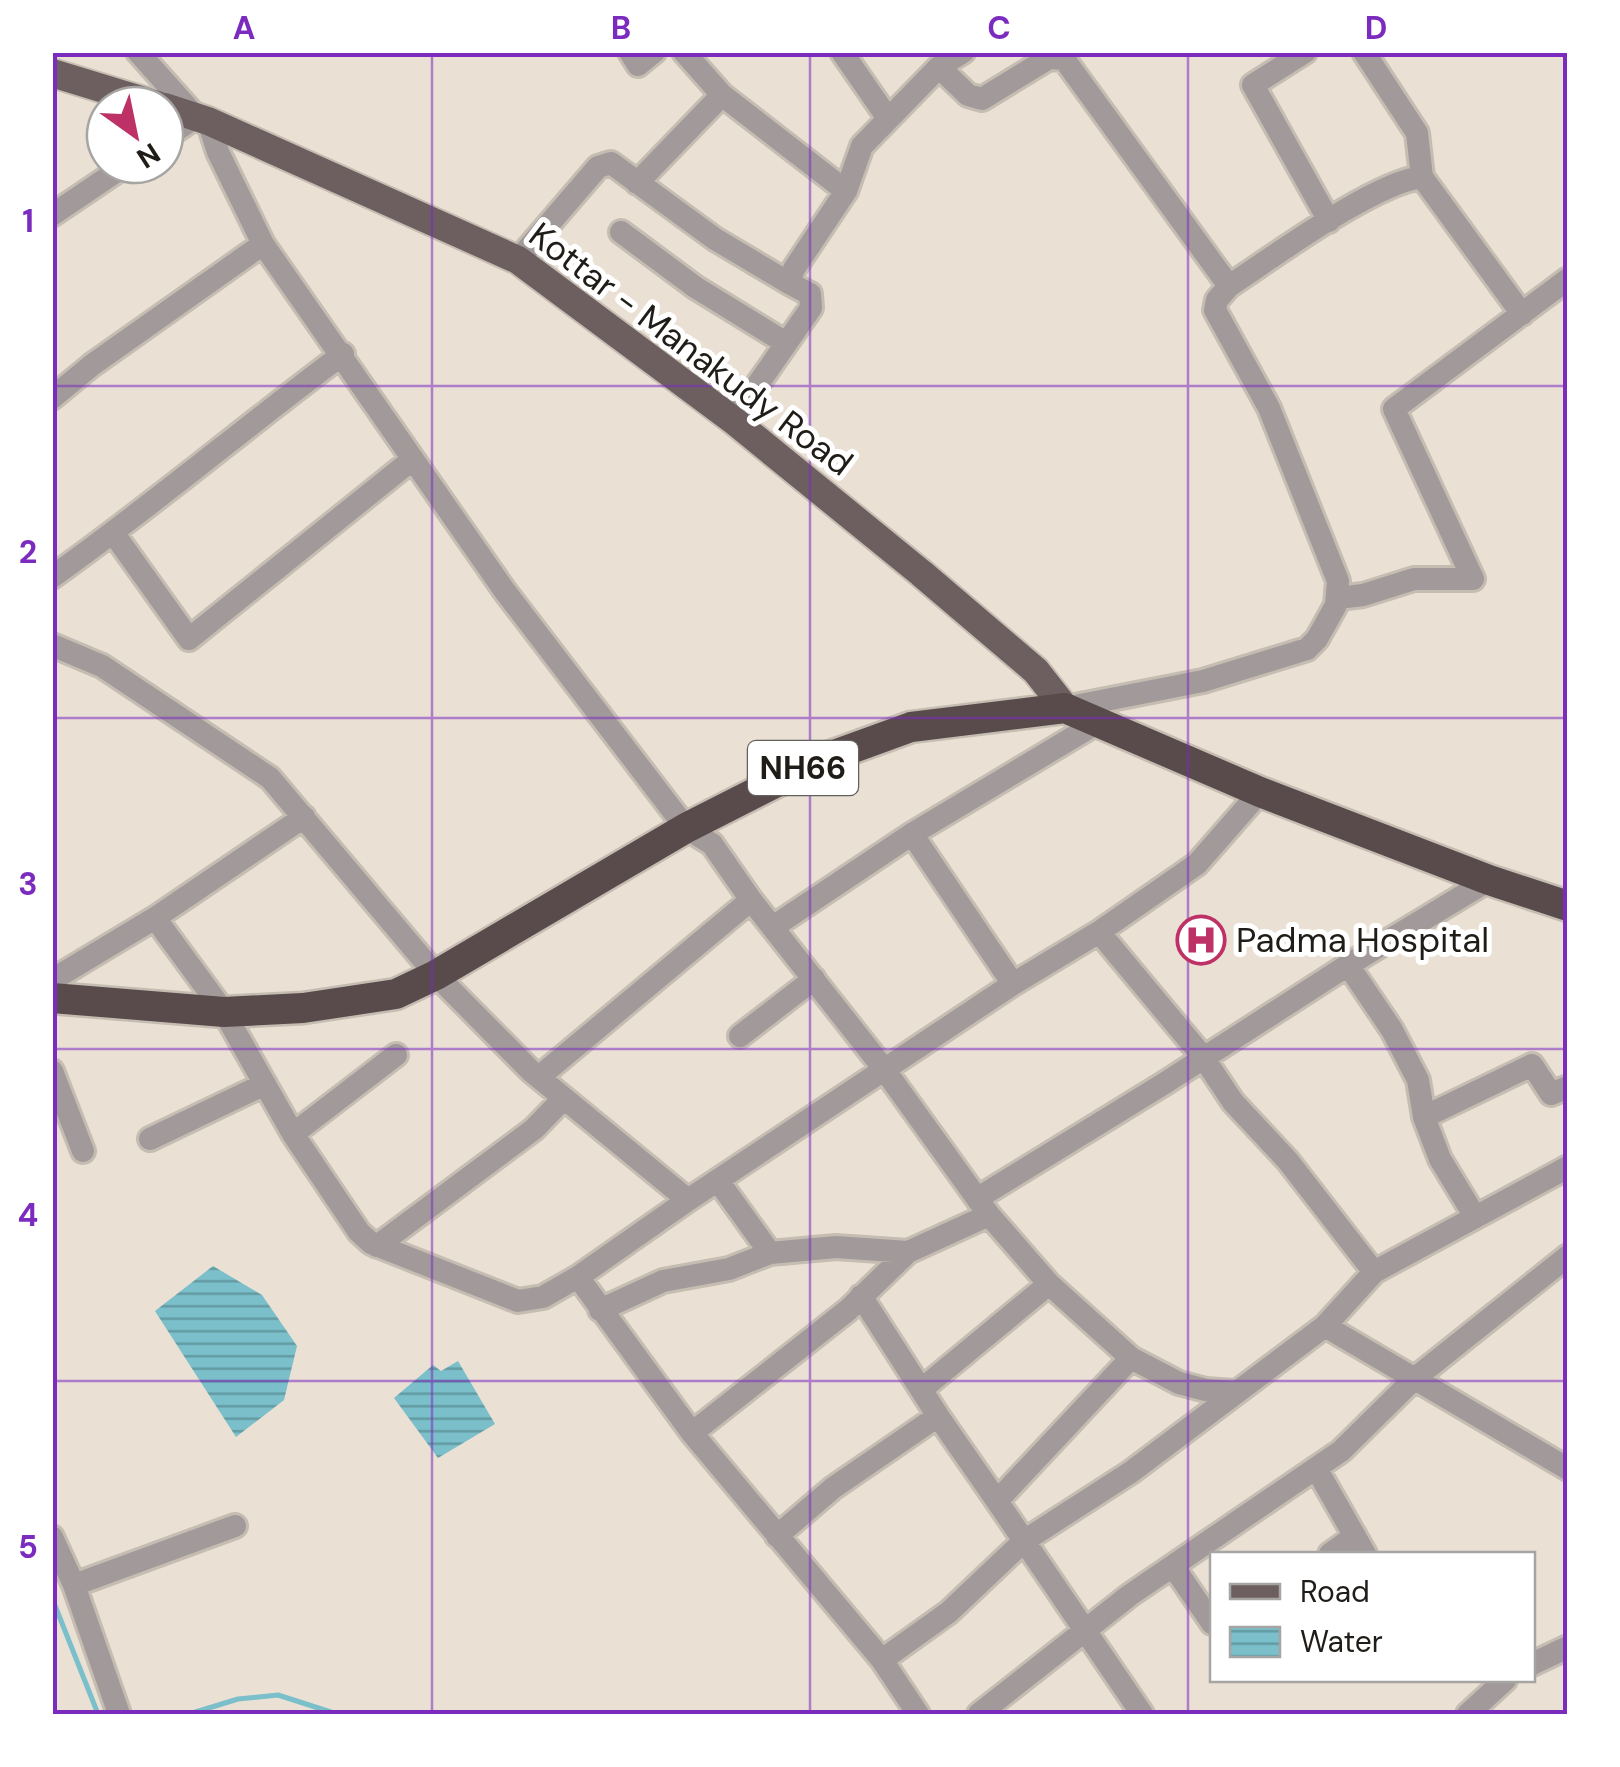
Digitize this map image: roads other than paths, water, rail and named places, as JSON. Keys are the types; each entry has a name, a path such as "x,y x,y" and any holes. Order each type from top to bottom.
{"highway":[{"path":"1065,708 1260,792 1489,880 1568,906"},
{"name":"NH66","path":"52,998 224,1012 396,994 436,975 686,828 820,760 911,727 1065,708"}],"main road":[{"path":"52,73 92,85"},
{"name":"Kottar - Manakudy Road","path":"185,113 518,260 733,420 1036,671 1065,708"}],"street":[{"path":"138,52 202,119 264,244 504,590 686,828 712,844 983,1206 1049,1284 1131,1358 1180,1382 1206,1390 1234,1392"},
{"path":"630,52 638,66 654,52"},
{"path":"684,52 722,95 846,191"},
{"path":"842,52 887,117"},
{"path":"789,284 794,269 846,191 862,146 939,67 963,52"},
{"path":"1306,52 1253,85 1329,221"},
{"path":"1364,52 1417,132 1422,177 1522,314"},
{"path":"939,67 968,95 982,99 1049,58 1064,59 1230,286"},
{"path":"637,183 722,95"},
{"path":"185,128 202,119"},
{"path":"518,260 598,166 611,163 715,239 806,291 812,302 733,420"},
{"path":"1065,708 1203,680 1299,653 1317,640 1338,598 1338,581 1270,408 1216,310 1217,300 1230,286 1329,221 1402,179 1422,177"},
{"path":"52,215 96,185"},
{"path":"621,232 695,287 786,343"},
{"path":"52,398 92,365 264,244"},
{"path":"1338,598 1364,596 1414,578 1474,579 1394,409 1568,279"},
{"path":"52,577 114,534 240,431 343,354"},
{"path":"114,534 189,639 413,459"},
{"path":"52,645 102,666 270,778 436,975 539,1077 688,1200"},
{"path":"773,927 912,834 1096,723"},
{"path":"155,918 224,1012 292,1134 359,1232 377,1246 518,1300 543,1297 578,1277 884,1069 1098,932 1197,864 1260,792"},
{"path":"52,980 155,918 304,817"},
{"path":"912,834 1014,984"},
{"path":"692,1434 848,1310 908,1252 1203,1057 1489,880"},
{"path":"539,1077 751,900"},
{"path":"1098,932 1374,1272"},
{"path":"1348,965 1392,1030 1418,1080 1424,1117 1440,1159 1474,1216"},
{"path":"740,1036 814,979"},
{"path":"292,1134 396,1055"},
{"path":"1424,1117 1532,1065 1551,1094 1568,1088"},
{"path":"52,1070 83,1152"},
{"path":"150,1139 265,1084"},
{"path":"377,1246 534,1129 564,1098"},
{"path":"882,1660 949,1612 1024,1542 1131,1472 1324,1326 1374,1272 1568,1167"},
{"path":"719,1182 770,1253"},
{"path":"600,1310 663,1281 730,1268 770,1253 836,1246 908,1252"},
{"path":"979,1714 1173,1566 1341,1451 1414,1379 1568,1256"},
{"path":"578,1277 692,1434 882,1660 918,1714"},
{"path":"922,1388 1049,1284"},
{"path":"861,1296 938,1416 1142,1714"},
{"path":"1324,1326 1568,1469"},
{"path":"998,1501 1131,1358"},
{"path":"776,1536 833,1488 938,1416"},
{"path":"1316,1468 1360,1545"},
{"path":"74,1586 236,1526"},
{"path":"52,1537 74,1586 119,1714"},
{"path":"1173,1566 1210,1620"},
{"path":"1535,1663 1568,1647"},
{"path":"1468,1714 1498,1682"}],"water":[{"path":"213,1266 262,1295 297,1346 284,1400 236,1437 155,1311"},
{"path":"458,1361 495,1424 438,1458 394,1398 433,1365 441,1371"}],"waterway":[{"path":"52,1598 98,1714"},
{"path":"189,1714 238,1699 278,1695 337,1714"}],"place":[{"name":"Padma Hospital","path":"1201,940"}]}
